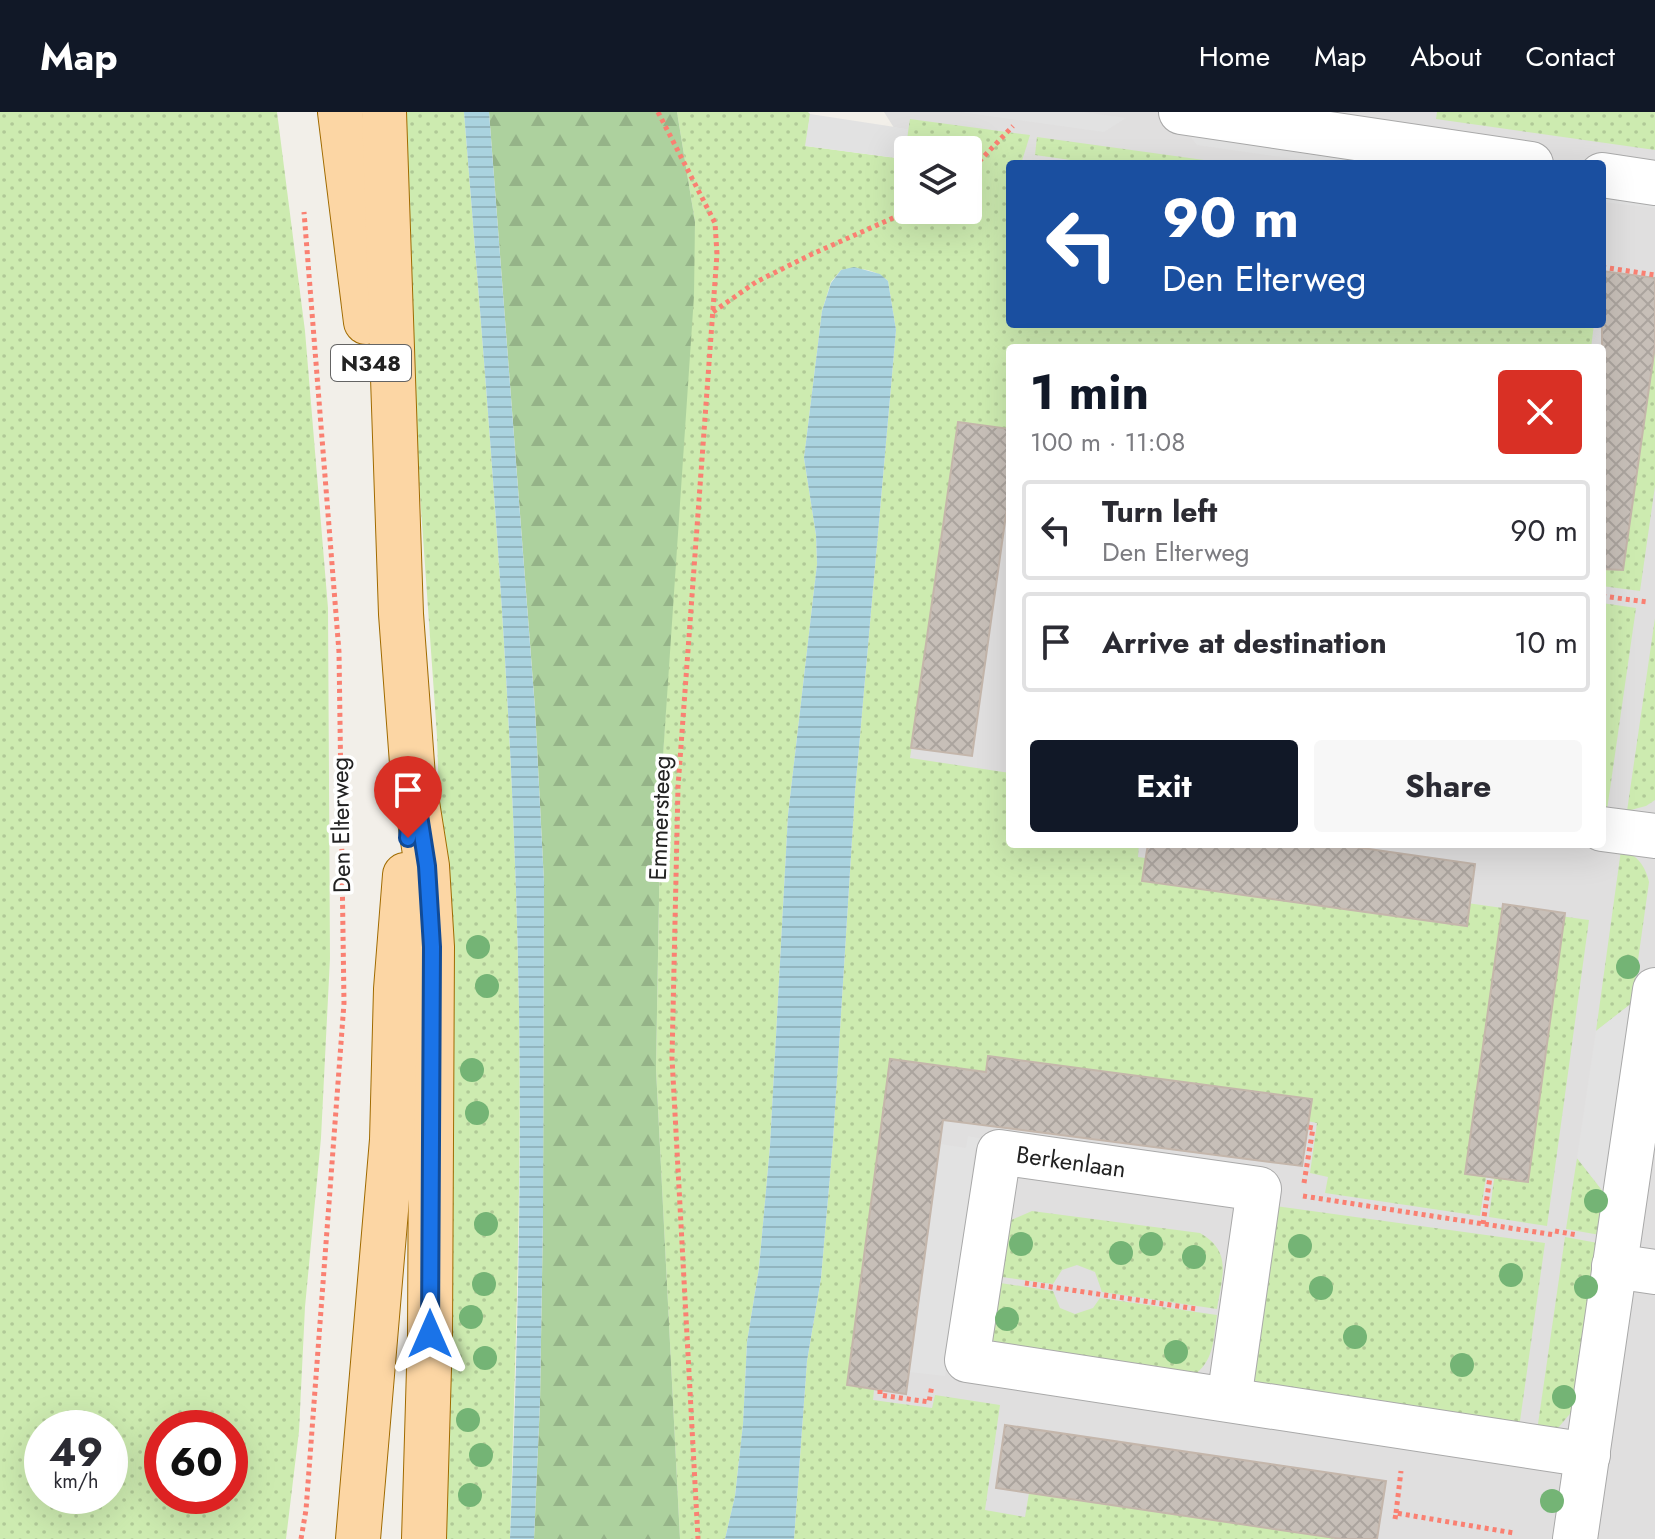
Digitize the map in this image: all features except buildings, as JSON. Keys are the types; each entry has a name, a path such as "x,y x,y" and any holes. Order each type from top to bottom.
{"main road":[{"name":"N348","path":"340,112 401,614"},
{"name":"N348","path":"384,112 401,614 413,777 427,866 432,947 430,1334 424,1539"},
{"name":"N348","path":"358,1539 392,1140 396,989 413,777"}],"street":[{"path":"1181,112 1415,129 1518,160"},
{"path":"1606,176 1655,183"},
{"path":"1606,830 1655,836"},
{"path":"1575,1539 1588,1455 1635,1269 1655,990"},
{"name":"Berkenlaan","path":"1259,1189 999,1152 967,1360 1588,1455"},
{"path":"1229,1400 1259,1189"}],"path":[{"name":"Emmersteeg","path":"658,112 715,223 717,254 678,787 672,1058 698,1539"},
{"path":"982,158 1013,126"},
{"name":"Den Elterweg","path":"301,1539 306,1510 344,1003 339,652 303,203"},
{"path":"712,312 770,275 894,218"},
{"path":"1606,268 1655,275"},
{"path":"1606,597 1647,602"},
{"path":"1302,1196 1313,1128 1308,1127"},
{"path":"1483,1224 1490,1177"},
{"path":"1259,1189 1555,1235"},
{"path":"980,1276 1241,1316"},
{"path":"880,1390 880,1395 929,1402 932,1384"},
{"path":"1402,1469 1396,1516 1514,1533"}],"shaded area":[{"path":"884,112 1655,112 1655,1539 847,1539 944,224 982,224 982,136 899,136"},
{"path":"960,112 1082,112 1126,118 1104,132"},
{"path":"810,114 908,129 907,136 894,136 894,158 805,146"},
{"path":"1183,126 1425,160 1302,160 1197,145"},
{"path":"1606,186 1655,192 1655,208 1606,202"},
{"path":"1632,1003 1605,1194 1577,1158 1596,1031"},
{"path":"968,1136 990,1140 989,1151 975,1150 945,1376 909,1372 940,1144 966,1148"}],"green space":[{"path":"0,112 277,112 305,331 328,608 330,958 321,1138 305,1307 299,1431 286,1539 0,1539"},
{"path":"397,112 464,112 482,336 506,672 519,1008 519,1207 510,1539 439,1539 445,974 437,736 407,310"},
{"path":"489,112 677,112 695,222 694,296 661,786 656,1069 680,1539 534,1539 543,1217 544,882 535,708"},
{"path":"677,112 808,112 806,146 894,158 894,224 982,224 982,136 907,136 910,119 1030,135 1022,160 1006,160 1006,328 1594,328 1592,344 1006,344 1006,429 961,423 910,758 1006,772 1006,848 1139,848 1138,857 1589,920 1547,1226 1489,1217 1494,1179 1486,1177 1480,1216 1325,1193 1328,1177 1310,1173 1317,1123 988,1056 986,1072 890,1059 847,1385 874,1390 873,1400 932,1408 935,1395 1000,1405 985,1510 1025,1517 1029,1493 1342,1539 794,1539 807,1361 821,1278 833,1141 855,792 896,330 888,281 872,271 841,270 831,282 822,311 804,458 816,535 817,564 788,815 770,1146 759,1268 747,1342 735,1496 725,1539 680,1539 656,1069 661,786 695,222"},
{"path":"1437,112 1655,112 1655,150 1436,119"},
{"path":"1037,137 1204,160 1071,160 1035,155"},
{"path":"1655,346 1655,486 1640,591 1606,587 1606,548 1626,550"},
{"path":"1606,604 1636,608 1606,810"},
{"path":"1655,618 1655,800 1627,811"},
{"path":"1621,850 1640,862 1649,882 1632,1003 1596,1031"},
{"path":"1577,1158 1605,1194 1600,1235 1566,1229"},
{"path":"1269,1205 1545,1243 1519,1428 1258,1386 1250,1373"},
{"path":"1032,1211 1200,1233 1217,1248 1221,1257 1223,1275 1217,1309 1102,1292 1095,1272 1077,1265 1062,1270 1053,1284 995,1276 1009,1221"},
{"path":"1565,1237 1598,1243 1574,1409 1558,1428 1537,1431"},
{"path":"994,1282 1053,1291 1060,1308 1075,1314 1093,1308 1100,1298 1217,1315 1212,1349 1200,1371 1192,1377 1000,1350 991,1337"}],"water":[{"path":"464,112 489,112 535,709 544,882 543,1217 534,1539 510,1539 519,1207 516,896 499,559"},
{"path":"854,267 880,274 888,281 896,330 855,792 833,1141 821,1278 807,1361 794,1539 725,1539 735,1496 747,1342 759,1268 770,1146 788,815 817,564 816,535 804,458 822,311 831,283 841,270"}],"route":[{"path":"408,838 413,777 427,866 432,947 430,1334"}]}
